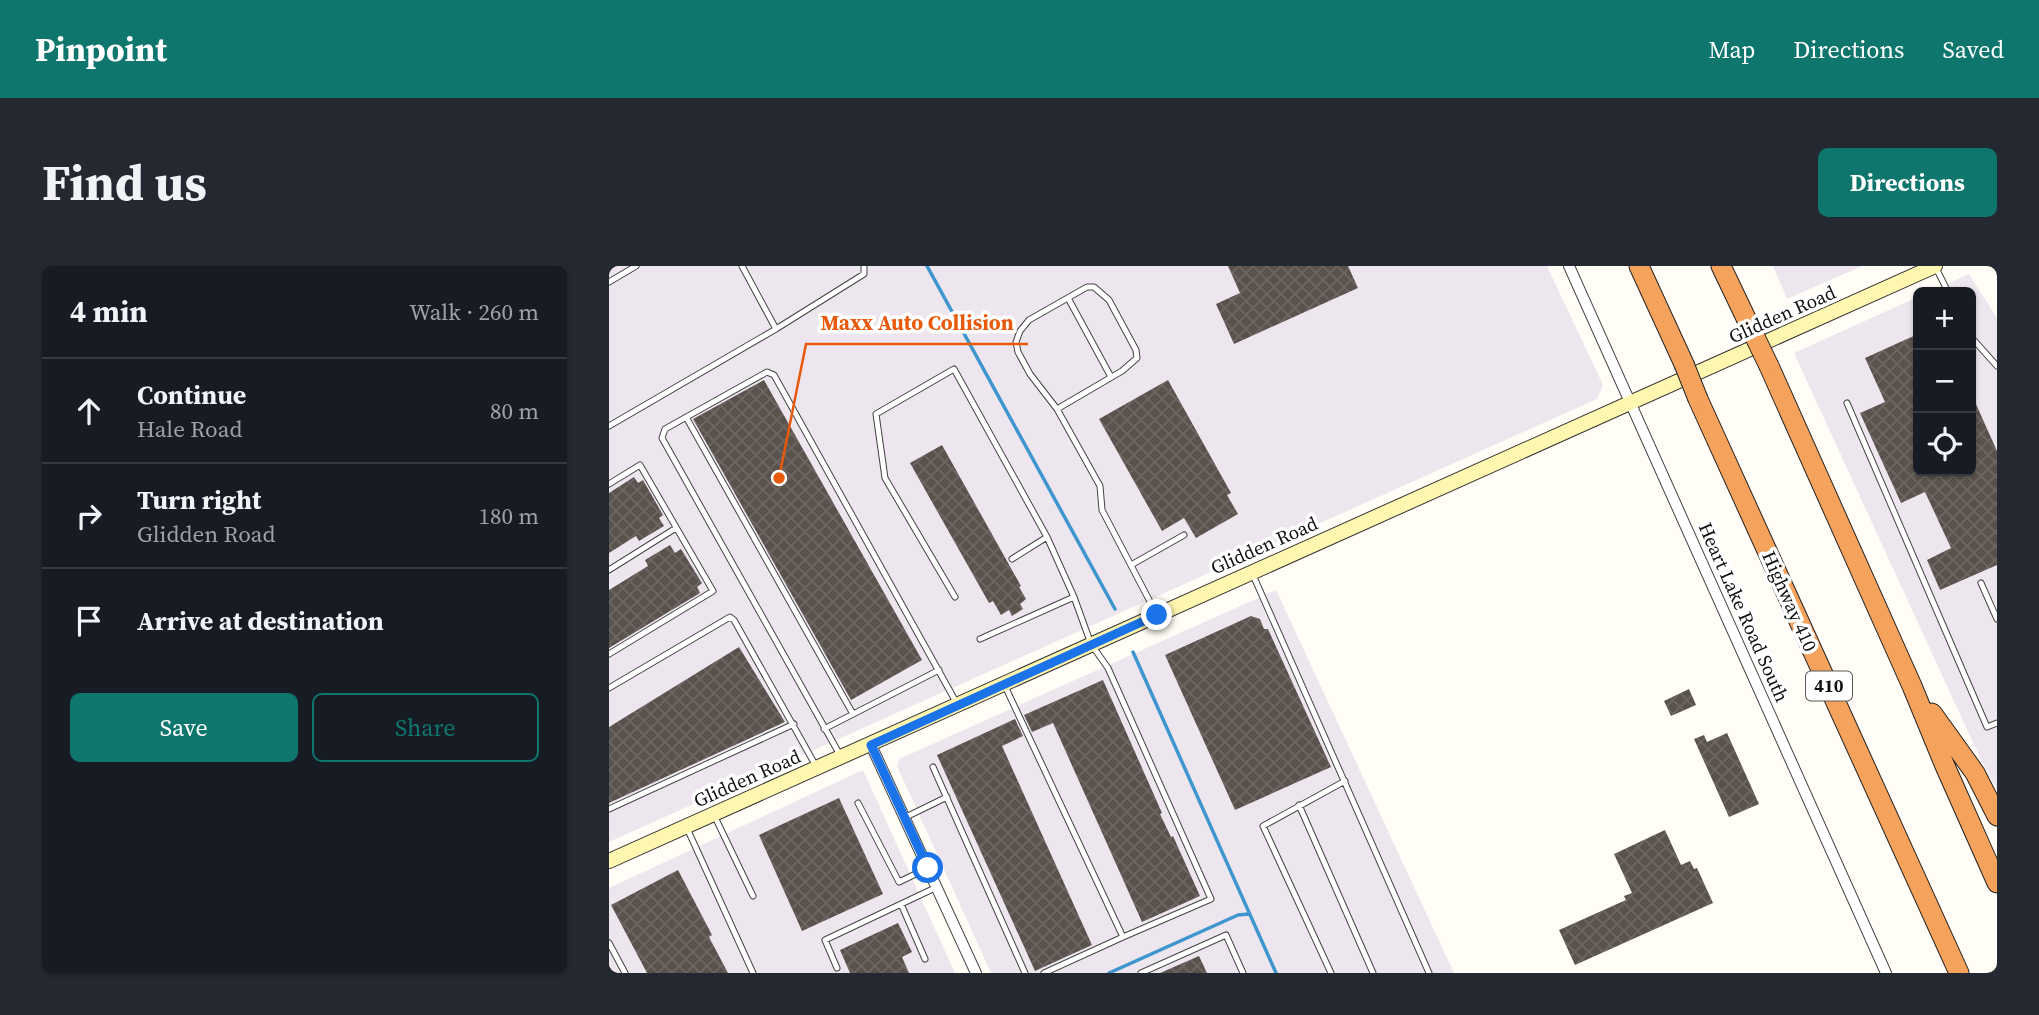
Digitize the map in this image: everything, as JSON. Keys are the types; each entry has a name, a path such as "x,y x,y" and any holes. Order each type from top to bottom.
{"highway":[{"name":"Highway 410","path":"1639,266 1959,973"},
{"path":"1721,266 1769,366 1997,883"},
{"path":"1912,686 1975,773 1997,816"}],"street":[{"name":"Heart Lake Road South","path":"1569,266 1886,973"},
{"name":"Glidden Road","path":"609,860 842,758 1935,266"},
{"path":"871,745 976,973"}],"lane":[{"path":"609,282 636,266"},
{"path":"741,266 776,329"},
{"path":"609,426 776,329 864,274 864,266"},
{"path":"1935,266 1946,287"},
{"path":"1057,409 1137,358 1136,351 1109,300 1094,287 1087,287 1029,320 1020,331 1016,342 1018,352 1030,374 1057,409 1100,486 1102,510 1157,615"},
{"path":"1068,298 1111,377"},
{"path":"1976,343 1997,366"},
{"path":"955,597 885,478 876,414 954,369 1047,537 1074,597 1091,644 1108,668 1210,899 1044,973"},
{"path":"842,758 662,438 665,429 767,372 774,375 958,705"},
{"path":"1847,403 1987,727 1997,723"},
{"path":"686,417 853,714"},
{"path":"609,484 640,465 713,591 609,654"},
{"path":"609,570 677,528"},
{"path":"1131,565 1184,535"},
{"path":"1012,559 1047,537"},
{"path":"1252,572 1429,973"},
{"path":"1981,583 1997,620"},
{"path":"980,639 1074,597"},
{"path":"609,688 730,617 818,768"},
{"path":"824,729 939,670"},
{"path":"1004,684 1123,937"},
{"path":"609,809 794,724"},
{"path":"933,767 1025,973"},
{"path":"1331,973 1263,826 1345,781"},
{"path":"905,817 947,797"},
{"path":"858,803 899,882 928,868"},
{"path":"1299,805 1373,973"},
{"path":"714,815 753,896"},
{"path":"687,826 753,973"},
{"path":"837,968 825,940 937,887"},
{"path":"901,904 925,959"},
{"path":"1142,973 1226,935 1243,973"},
{"path":"609,943 625,973"}],"shaded area":[{"path":"609,266 1547,266 1603,385 1597,399 609,842"},
{"path":"1773,266 1862,266 1787,299"},
{"path":"1969,274 1997,318 1997,790 1794,353 1913,299 1913,476 1976,476 1976,287 1940,287"},
{"path":"1276,590 1454,973 991,973 897,766 899,759"},
{"path":"863,770 955,973 609,973 609,888"}],"building":[{"path":"1228,266 1348,266 1358,288 1234,344 1216,304 1240,293"},
{"path":"1913,336 1913,476 1976,476 1976,404 1997,451 1997,565 1940,590 1927,560 1951,548 1925,492 1901,503 1860,413 1885,402 1865,358"},
{"path":"764,380 922,660 851,700 693,419"},
{"path":"1168,380 1231,493 1227,495 1238,514 1196,538 1184,518 1162,531 1099,419"},
{"path":"942,445 1021,586 1019,587 1026,599 1020,604 1023,609 1012,616 1009,610 1001,615 993,601 989,603 910,463"},
{"path":"634,477 638,483 643,480 663,515 659,518 664,526 639,541 636,536 609,553 609,493"},
{"path":"670,545 675,553 681,549 702,583 697,587 700,593 609,648 609,590 648,566 645,560"},
{"path":"1251,616 1260,619 1264,629 1268,629 1331,767 1235,810 1165,655"},
{"path":"739,647 785,722 609,803 609,727"},
{"path":"1103,680 1162,813 1160,814 1200,896 1142,922 1053,723 1032,732 1024,715"},
{"path":"1689,689 1696,705 1671,716 1664,701"},
{"path":"1015,719 1023,736 1002,746 1092,945 1035,971 937,755"},
{"path":"1727,733 1759,804 1729,817 1694,739 1704,735 1707,742"},
{"path":"839,798 883,894 802,931 759,835"},
{"path":"1665,830 1681,865 1690,861 1694,869 1697,868 1713,903 1575,965 1559,930 1626,900 1624,896 1632,893 1614,854"},
{"path":"678,870 712,935 709,937 728,973 647,973 611,905"},
{"path":"898,923 912,952 902,957 909,973 850,973 840,950"},
{"path":"1199,956 1207,973 1160,973"}],"waterway":[{"path":"927,266 1115,609"},
{"path":"1133,652 1276,973"},
{"path":"1109,973 1238,915 1249,914"}],"place":[{"name":"Maxx Auto Collision","path":"779,478"}],"route":[{"path":"928,868 871,745 1157,615"}]}
